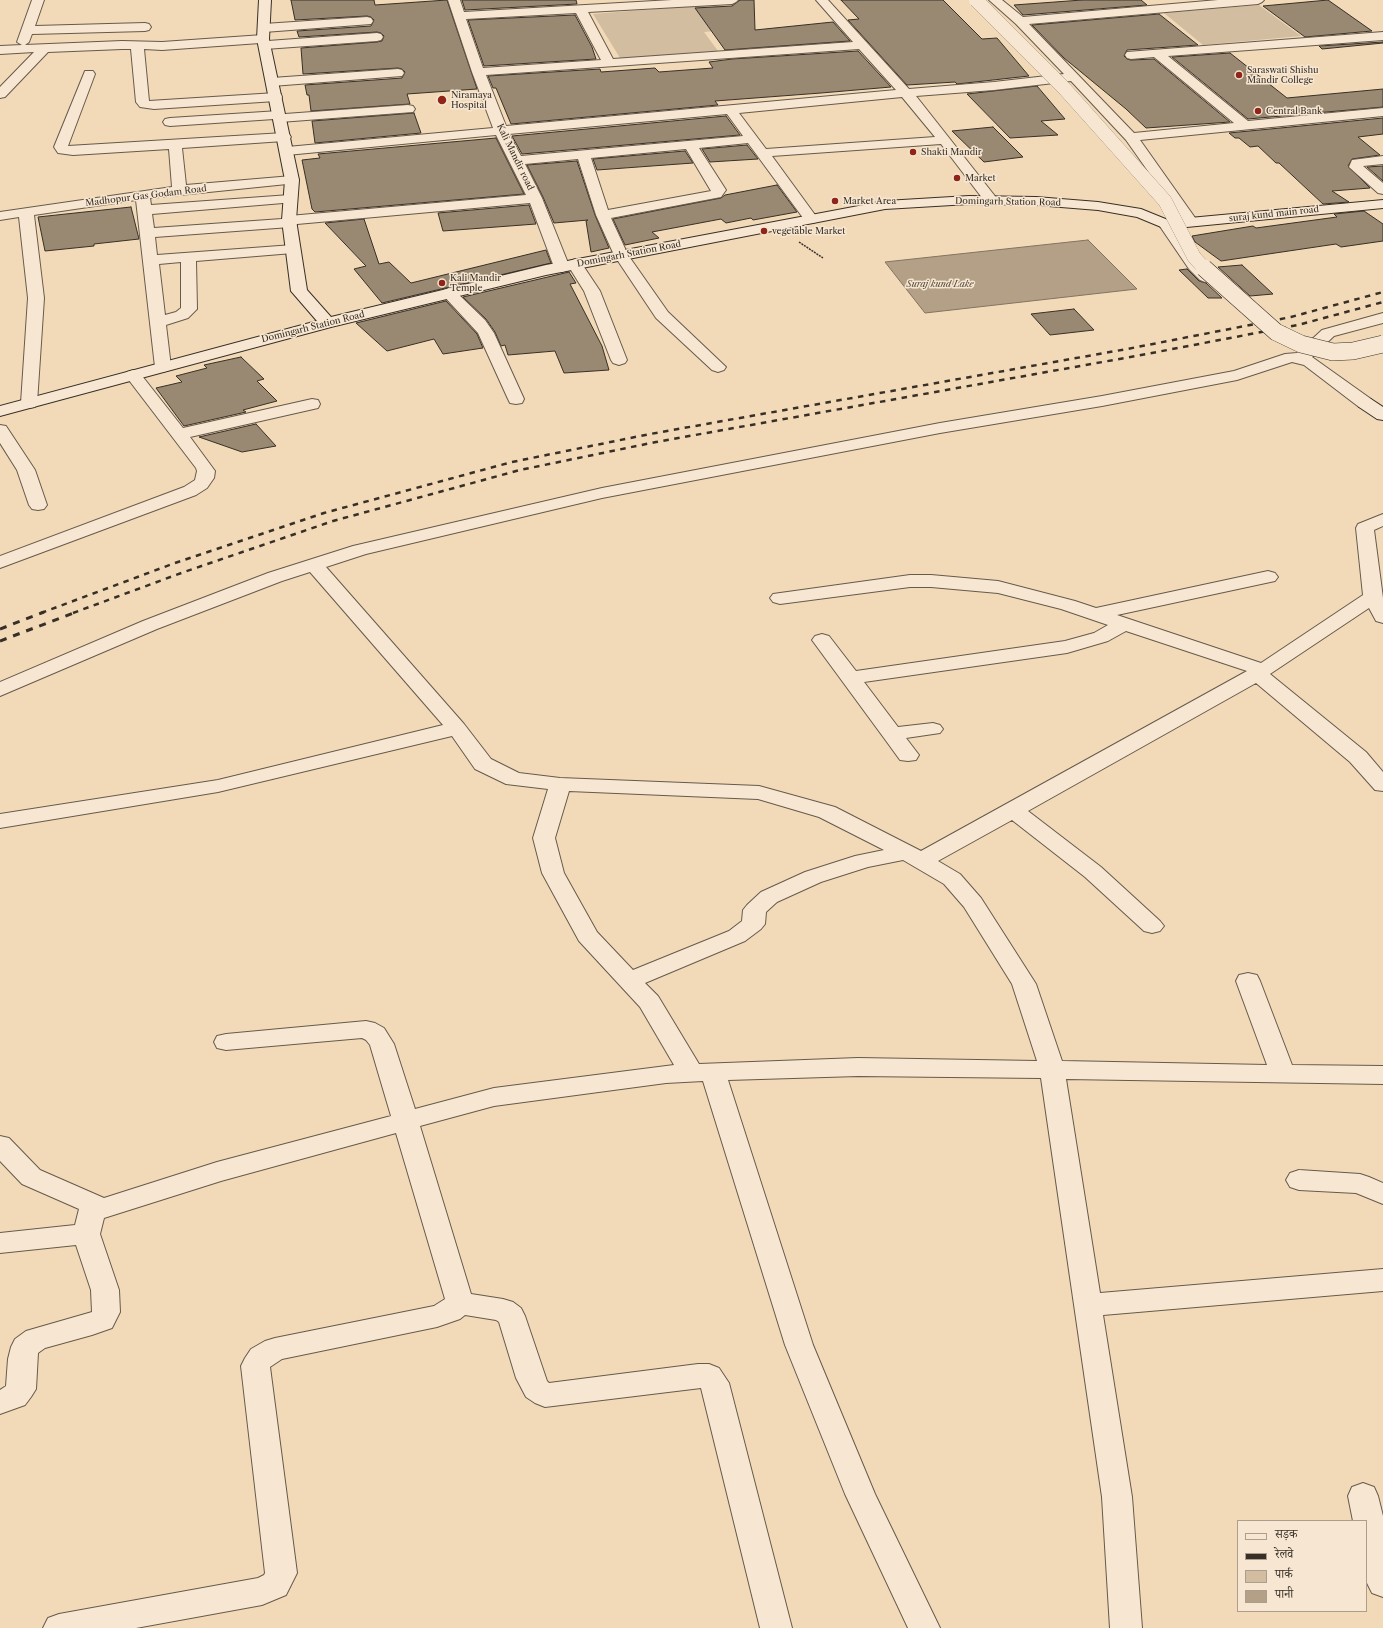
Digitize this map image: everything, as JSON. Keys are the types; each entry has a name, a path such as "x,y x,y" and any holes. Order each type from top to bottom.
{"street":[{"path":"21,49 38,0"},
{"path":"265,0 264,37 292,180 290,222 299,291 327,323"},
{"name":"Kali Mandir road","path":"454,0 478,72 501,131 569,266 592,291 619,360"},
{"path":"460,16 588,5 732,0"},
{"path":"822,0 906,93 991,200"},
{"path":"976,0 1064,88 1165,201 1194,257 1205,269 1276,332 1301,344 1333,352 1353,351 1383,344"},
{"path":"995,0 1020,21 1131,137 1191,222"},
{"path":"1020,21 1099,14 1186,3 1258,0"},
{"path":"588,5 609,63"},
{"path":"1088,5 1099,14"},
{"path":"0,50 137,45 162,46 264,37 367,21"},
{"path":"28,30 145,27"},
{"path":"1131,54 1383,36"},
{"path":"264,37 377,37"},
{"path":"137,45 143,102 145,104 154,105 276,97"},
{"path":"478,72 864,45"},
{"path":"0,94 46,48"},
{"path":"1157,53 1246,126"},
{"path":"272,82 398,73"},
{"path":"90,74 61,147 63,150 73,151 284,137"},
{"path":"287,151 730,109 994,86 1075,77"},
{"path":"170,122 408,109"},
{"path":"730,109 811,219"},
{"path":"1131,137 1383,112"},
{"path":"516,161 752,139"},
{"path":"762,153 944,140"},
{"path":"174,144 180,191"},
{"path":"603,215 716,194 719,190 690,144"},
{"path":"583,154 603,215 621,256 662,316 718,367"},
{"path":"1383,160 1361,162 1357,163 1356,166 1383,190"},
{"name":"Madhopur Gas Godam Road","path":"0,216 143,195 292,180"},
{"path":"143,195 163,367"},
{"path":"148,233 290,222 535,198"},
{"path":"145,210 290,199"},
{"name":"Domingarh Station Road","path":"0,411 327,323 449,293 569,266 885,205 969,200 1036,201 1098,206 1141,213 1166,225"},
{"name":"suraj kund main road","path":"1166,225 1383,204"},
{"path":"26,212 36,298 29,403"},
{"path":"1166,225 1194,266 1209,279 1231,303"},
{"path":"151,260 293,249"},
{"path":"158,322 182,315 189,309 188,257"},
{"path":"449,293 486,333 516,399"},
{"path":"1302,358 1328,333 1383,318"},
{"path":"0,690 150,625 276,577 360,550 602,493 940,428 1102,401 1230,376 1291,357 1302,358 1310,362 1383,415"},
{"path":"0,562 190,491 202,484 205,478 205,469 133,375"},
{"path":"1365,403 1383,400"},
{"path":"179,434 312,404"},
{"path":"0,430 26,470 38,505"},
{"path":"1383,519 1365,528 1373,597 1383,617"},
{"path":"314,565 457,728 483,764 514,779 560,784 759,793 827,812 913,856 952,879 973,903 1024,984 1052,1070 1117,1497 1126,1628"},
{"path":"1094,614 1268,576"},
{"path":"780,598 910,581 931,581 998,587 1068,605 1260,672 1358,757 1383,785"},
{"path":"629,980 737,936 753,924 755,910 768,897 813,877 863,861 913,856 1013,810 1260,672 1373,597"},
{"path":"850,678 1067,647 1100,637 1124,624"},
{"path":"822,640 908,755"},
{"path":"0,821 218,786 457,728"},
{"path":"892,734 933,728"},
{"path":"560,784 544,838 553,873 587,936 649,1002 702,1073 799,1345 860,1494 924,1628"},
{"path":"1013,810 1093,872 1152,926"},
{"path":"1248,981 1283,1074"},
{"path":"226,1042 366,1030 375,1034 382,1044 460,1303"},
{"path":"0,1145 31,1177 103,1208 217,1172 494,1097 666,1074 858,1067 1383,1075"},
{"path":"1299,1180 1343,1181 1360,1184 1383,1194"},
{"path":"0,1402 14,1397 21,1389 22,1359 26,1347 36,1339 102,1320 106,1312 105,1290 86,1234 94,1204"},
{"path":"0,1243 86,1234"},
{"path":"1088,1305 1383,1280"},
{"path":"59,1628 262,1591 275,1585 281,1573 255,1366 261,1357 275,1349 437,1316 450,1311 460,1303 503,1310 511,1316 531,1378 536,1389 545,1395 698,1376 709,1376 714,1383 776,1628"},
{"path":"1363,1496 1383,1582"}],"green space":[{"path":"716,4 735,29 704,32 718,51 620,58 593,14"},
{"path":"1259,5 1301,36 1203,45 1164,13"}],"water":[{"name":"Suraj kund Lake","path":"1088,240 1137,289 925,313 885,262"}],"building":[{"path":"291,0 374,0 375,5 447,0 477,89 407,94 410,104 311,111 309,95 307,95 305,85 402,78 405,72 398,68 303,74 301,48 377,42 382,41 384,36 377,32 299,37 297,31 371,26 374,20 367,16 295,20"},
{"path":"462,0 576,0 577,4 465,10"},
{"path":"740,0 754,0 755,30 833,22 850,41 725,50 695,8 732,6"},
{"path":"841,0 943,0 982,39 997,38 1029,76 957,84 955,82 907,85 848,20 859,19"},
{"path":"1082,0 1141,0 1147,5 1023,15 1014,5"},
{"path":"1328,0 1372,31 1305,37 1263,6"},
{"path":"1159,14 1198,45 1127,50 1124,56 1131,60 1154,59 1230,122 1146,128 1126,109 1064,58 1032,25"},
{"path":"575,15 592,47 596,59 484,66 468,20"},
{"path":"1383,42 1322,49 1319,46"},
{"path":"858,51 891,87 715,101 718,105 511,124 496,88 493,88 488,76 600,69 601,72 655,68 659,72 713,68 709,62 732,59"},
{"name":"Saraswati Shishu Mandir College","path":"1230,53 1287,98 1383,89 1383,107 1248,119 1172,57"},
{"path":"1037,86 1065,119 1041,121 1058,135 1010,138 967,94"},
{"path":"414,113 421,133 315,143 312,121"},
{"path":"726,116 740,135 522,154 512,136"},
{"path":"1383,118 1383,134 1358,137 1380,155 1352,159 1348,166 1370,188 1332,191 1349,202 1323,204 1279,163 1276,163 1258,146 1250,147 1239,138 1235,138 1229,133"},
{"path":"993,127 1023,157 984,162 952,131"},
{"path":"496,138 524,194 315,212 312,209 302,160 320,158 318,154"},
{"path":"747,145 758,159 710,162 702,149"},
{"path":"685,151 693,163 597,170 593,159"},
{"path":"577,161 595,215 609,248 591,252 586,221 588,220 554,223 527,165"},
{"path":"1383,166 1383,181 1367,167"},
{"path":"777,185 797,212 726,223 721,219 652,232 659,238 625,245 613,219 721,198 725,195"},
{"path":"529,205 536,224 443,231 438,213"},
{"path":"131,207 139,239 94,244 94,246 45,251 38,217"},
{"path":"1364,211 1383,224 1383,241 1341,247 1336,244 1221,261 1195,242 1192,236 1253,226 1256,228 1337,217 1334,214"},
{"path":"364,219 379,264 389,262 411,283 546,250 551,263 382,303 354,269 366,266 325,223"},
{"path":"1242,265 1273,294 1250,296 1218,267"},
{"path":"1187,269 1199,281 1206,283 1222,298 1208,298 1179,270"},
{"path":"569,272 576,283 570,284 602,346 609,370 564,373 555,351 508,355 505,345 501,346 495,332 486,319 463,297"},
{"path":"446,301 477,334 483,348 443,354 434,339 387,351 356,323"},
{"path":"1074,309 1094,330 1050,335 1031,314"},
{"path":"241,357 264,379 257,381 277,401 243,410 246,412 184,426 156,388 182,382 176,376 207,368 204,365"},
{"path":"256,424 276,446 242,452 199,437"}],"railway":[{"path":"41,613 175,563 324,513 512,462 650,434 1127,349 1291,317 1383,292"},
{"path":"73,613 184,572 333,521 520,470 656,442 1136,356 1298,325 1383,302"},
{"path":"0,629 44,612"},
{"path":"0,641 76,612"}],"place":[{"name":"Saraswati Shishu Mandir College","path":"1239,75"},
{"name":"Niramaya Hospital","path":"442,100"},
{"name":"Central Bank","path":"1258,111"},
{"name":"Shakti Mandir","path":"913,152"},
{"name":"Market","path":"957,178"},
{"name":"Market Area","path":"835,201"},
{"name":"vegetable Market","path":"764,231"},
{"name":"Kali Mandir Temple","path":"442,283"}]}
